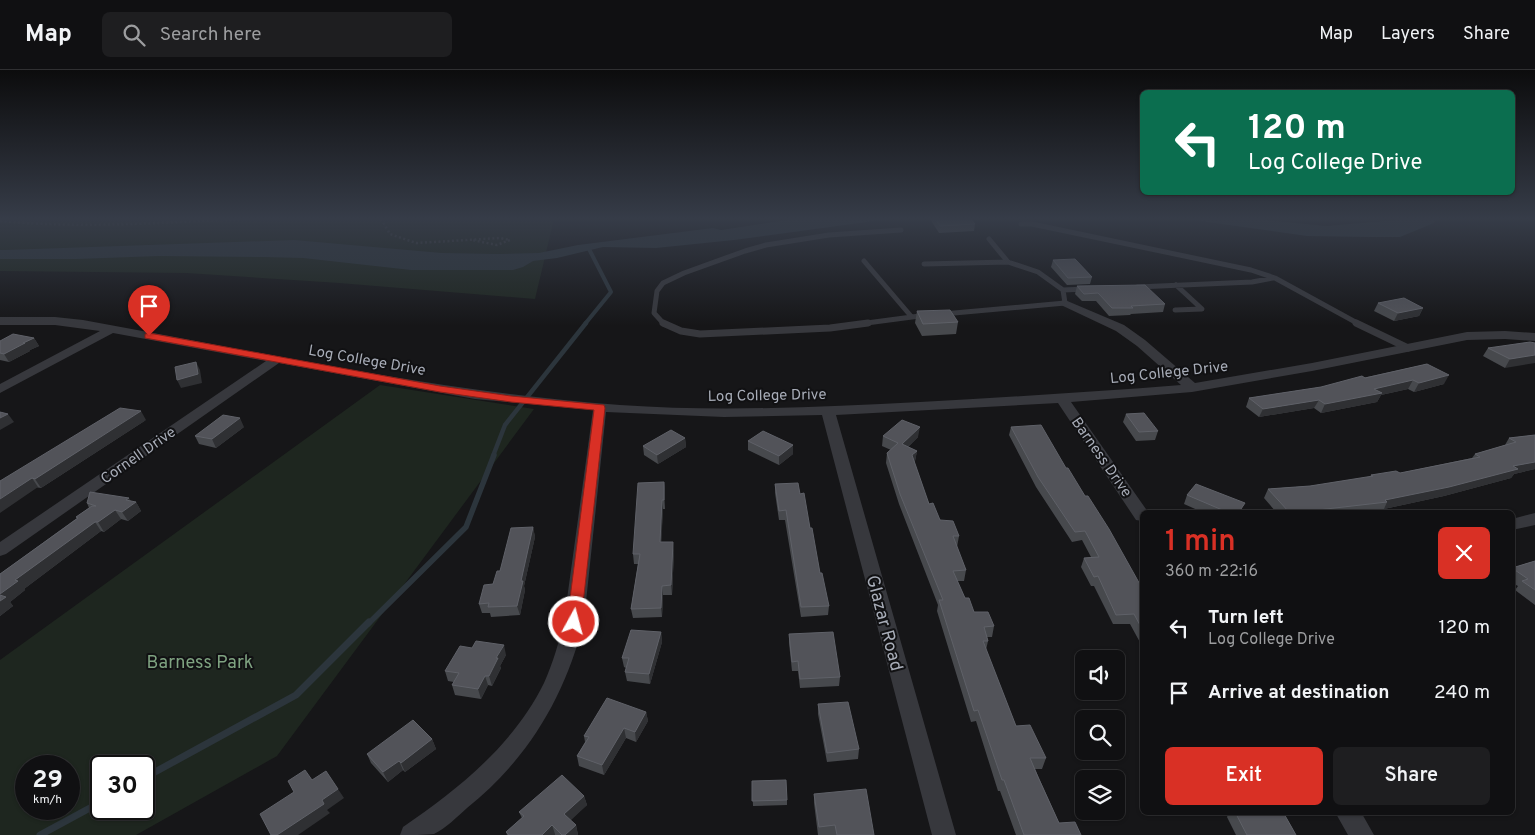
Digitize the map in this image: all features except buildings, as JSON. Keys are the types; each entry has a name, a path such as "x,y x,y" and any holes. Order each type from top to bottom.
{"street":[{"path":"1064,297 1120,328 1142,343 1192,388"},
{"name":"Log College Drive","path":"0,321 56,322 112,329 440,389 515,400 600,408 715,412 828,411 1062,398 1192,388 1467,336 1505,335 1535,337"},
{"path":"0,389 112,329"},
{"name":"Cornell Drive","path":"0,550 277,359"},
{"name":"Barness Drive","path":"1062,398 1140,513"},
{"path":"412,835 450,808 502,760 542,708 558,676 570,645 574,622 600,408"},
{"name":"Glazar Road","path":"828,411 944,835"},
{"path":"1515,524 1535,519"},
{"path":"1349,815 1362,835"}],"lane":[{"path":"735,255 684,273 663,283 657,291 654,313 664,324 681,331 716,334 830,328 910,315 978,312 1064,297 1091,289"},
{"path":"1002,255 1008,262"},
{"path":"1178,255 1251,270 1275,278 1350,320 1408,348"},
{"path":"864,261 910,315"},
{"path":"924,264 1008,262 1038,272 1064,297"},
{"path":"1129,287 1252,282 1275,278"},
{"path":"1175,310 1202,309 1176,285"}],"green space":[{"path":"0,255 546,255 535,299 186,273 0,271"},
{"name":"Barness Park","path":"380,385 534,409 277,756 136,835 0,835 0,660"}],"shaded area":[{"path":"0,255 571,255 533,261 513,270 411,270 303,258 263,257 159,256 0,259"}],"waterway":[{"path":"585,324 611,292 592,255"},
{"path":"493,456 505,425 586,323"},
{"path":"368,624 466,527 494,455"},
{"path":"155,772 296,695 369,622"},
{"path":"40,835 90,808"}],"route":[{"path":"149,336 475,395 600,408 574,622"}]}
